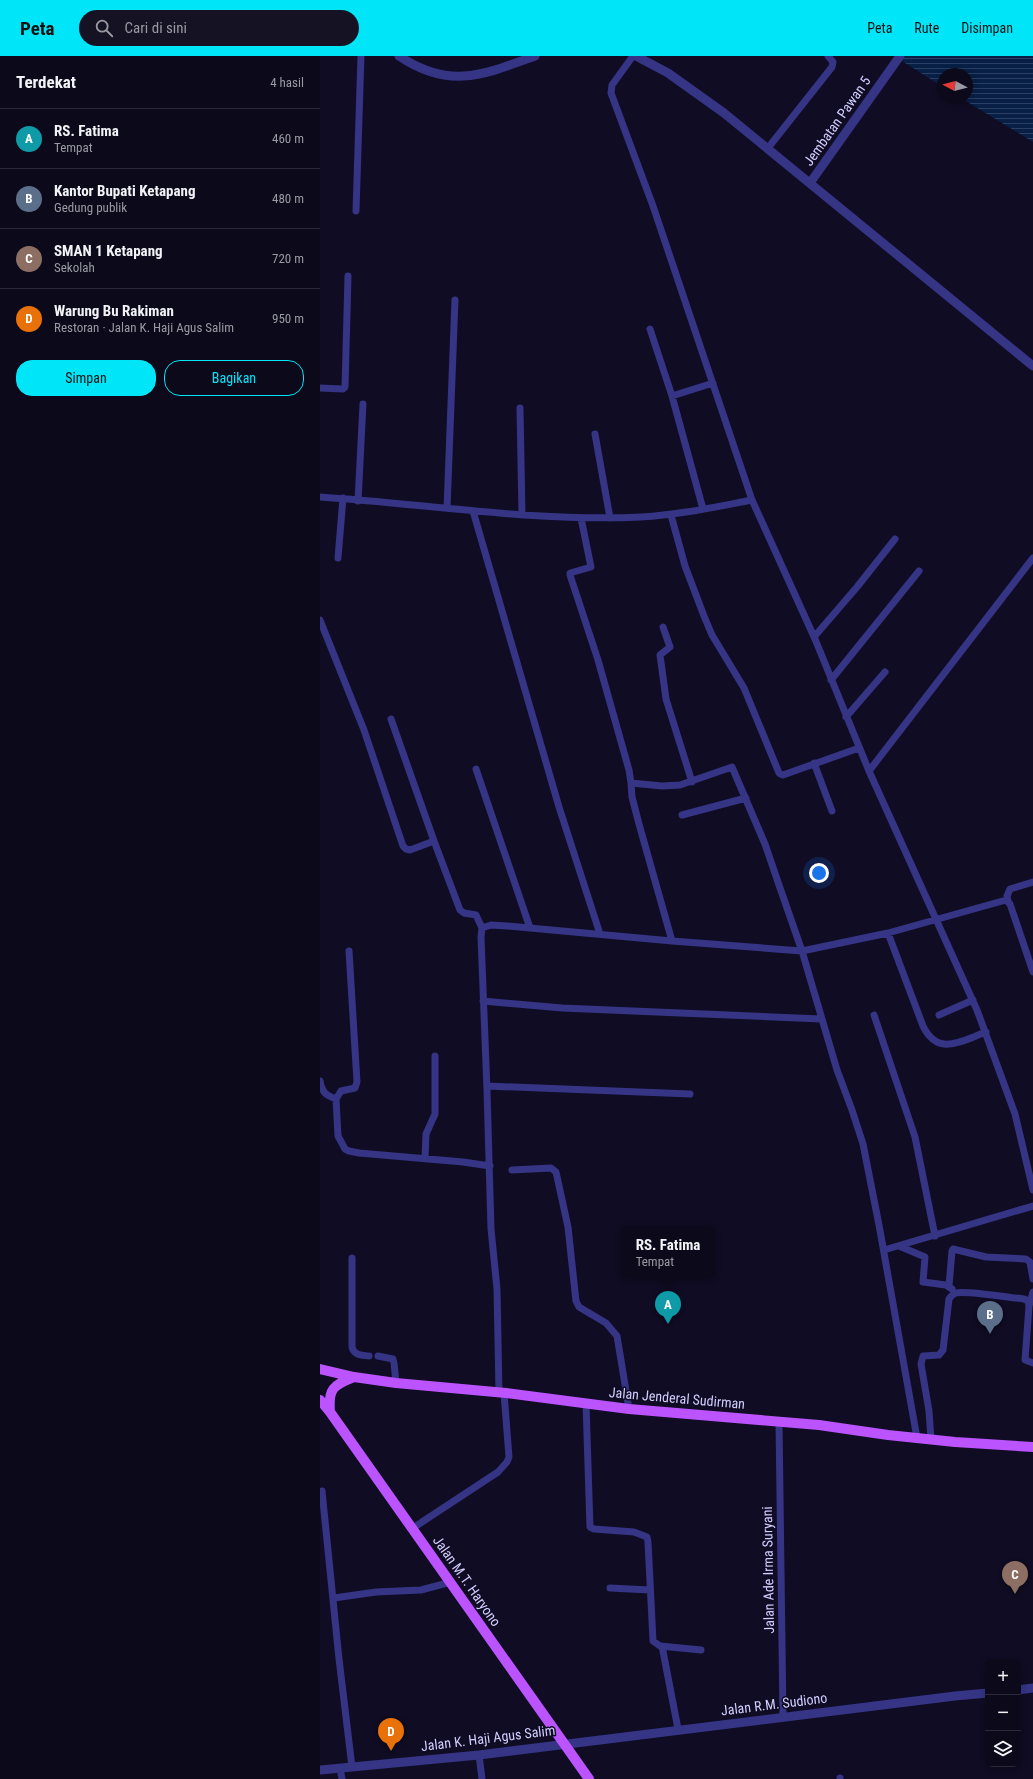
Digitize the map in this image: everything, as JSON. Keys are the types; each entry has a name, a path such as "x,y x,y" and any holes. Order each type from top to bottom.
{"main road":[{"name":"Jalan Jenderal Sudirman","path":"320,1369 354,1377 396,1383 501,1393 628,1409 779,1422 931,1440 1033,1447"},
{"path":"330,1412 329,1399 334,1388 340,1382 354,1377"},
{"name":"Jalan M.T. Haryono","path":"320,1400 413,1528 589,1779"}],"street":[{"path":"356,211 361,56"},
{"path":"399,56 421,69 454,77 488,73 535,56"},
{"path":"633,56 612,85 611,93 653,206 752,500 814,637 869,771 973,1000 986,1032 1030,1157 1033,1190"},
{"path":"636,56 668,73 691,89 768,148 1033,366"},
{"path":"768,148 832,67 833,62 828,56"},
{"name":"Jembatan Pawan 5","path":"810,183 900,56"},
{"path":"320,388 342,389 345,387 348,276"},
{"path":"447,508 455,300"},
{"path":"650,328 672,396 703,509"},
{"path":"672,396 713,383"},
{"path":"358,501 363,404"},
{"path":"520,408 522,515"},
{"path":"594,434 610,518"},
{"path":"320,497 522,515 581,518 671,515 752,500"},
{"path":"338,558 343,498"},
{"path":"473,511 559,807 600,934"},
{"path":"671,515 685,566 704,616 712,635 744,688 779,773 784,774 859,748"},
{"path":"581,518 591,567 570,573 570,575 598,660 629,770 630,783 639,824 672,941"},
{"path":"814,637 857,587 895,539"},
{"path":"869,771 1033,558"},
{"path":"831,680 919,571"},
{"path":"320,620 364,730 404,846 406,849 410,850 434,841"},
{"path":"663,627 670,646 660,655 664,692 692,782"},
{"path":"846,717 885,672"},
{"path":"391,719 460,910 464,913 476,914 482,928 481,937 491,1229 496,1289 501,1393 509,1452 508,1462 498,1472 413,1528"},
{"path":"814,763 832,811"},
{"path":"630,783 669,786 692,782 732,767 746,798 765,844 802,951 837,1070 863,1144 884,1250 917,1438"},
{"path":"476,769 530,928"},
{"path":"682,815 746,798"},
{"path":"1033,882 1010,889 1007,896 1033,972"},
{"path":"482,928 491,925 802,951 888,933 1004,900 1008,901"},
{"path":"888,933 923,1026 933,1041 938,1044 950,1044 986,1032"},
{"path":"349,951 357,1085 352,1089 340,1092 336,1099 338,1136 345,1149 359,1153 425,1158 490,1166"},
{"path":"939,1016 973,1000"},
{"path":"483,1001 562,1008 821,1019"},
{"path":"874,1015 915,1137 935,1236"},
{"path":"425,1158 426,1134 435,1114 434,1056"},
{"path":"320,1081 325,1094 336,1099"},
{"path":"487,1086 690,1094"},
{"path":"512,1170 550,1168 556,1172 568,1227 576,1302 580,1307 610,1327 617,1336 628,1409"},
{"path":"884,1250 1033,1206"},
{"path":"899,1246 925,1257 923,1282 949,1286 957,1292 1024,1299 1028,1301 1029,1306"},
{"path":"949,1286 953,1250 986,1256 1026,1259 1030,1262 1033,1279"},
{"path":"352,1258 352,1347 353,1351 358,1355 369,1356"},
{"path":"931,1440 929,1411 921,1364 923,1356 939,1355 943,1350 949,1299 957,1292"},
{"path":"1033,1292 1029,1306 1024,1360 1033,1363"},
{"path":"378,1356 393,1359 396,1383"},
{"path":"586,1404 590,1527 594,1529 634,1532 647,1537 652,1636 654,1643 662,1646 701,1650"},
{"name":"Jalan Ade Irma Suryani","path":"779,1422 783,1718"},
{"path":"322,1491 352,1767"},
{"path":"334,1598 376,1592 421,1590 451,1582"},
{"path":"610,1588 650,1590"},
{"path":"662,1646 678,1729"},
{"path":"1021,1690 1033,1688"},
{"name":"Jalan R.M. Sudiono","path":"564,1743 783,1718 818,1712 955,1696 985,1694"},
{"name":"Jalan K. Haji Agus Salim","path":"320,1770 479,1755 564,1743"},
{"path":"479,1755 482,1779"},
{"path":"340,1768 342,1779"}],"water":[{"path":"894,56 1033,56 1033,142 971,104 973,104 973,68 937,68 937,83"}],"place":[{"name":"RS. Fatima","path":"668,1324"},
{"name":"Kantor Bupati Ketapang","path":"990,1334"},
{"name":"SMAN 1 Ketapang","path":"1015,1594"},
{"name":"Warung Bu Rakiman","path":"391,1751"}]}
